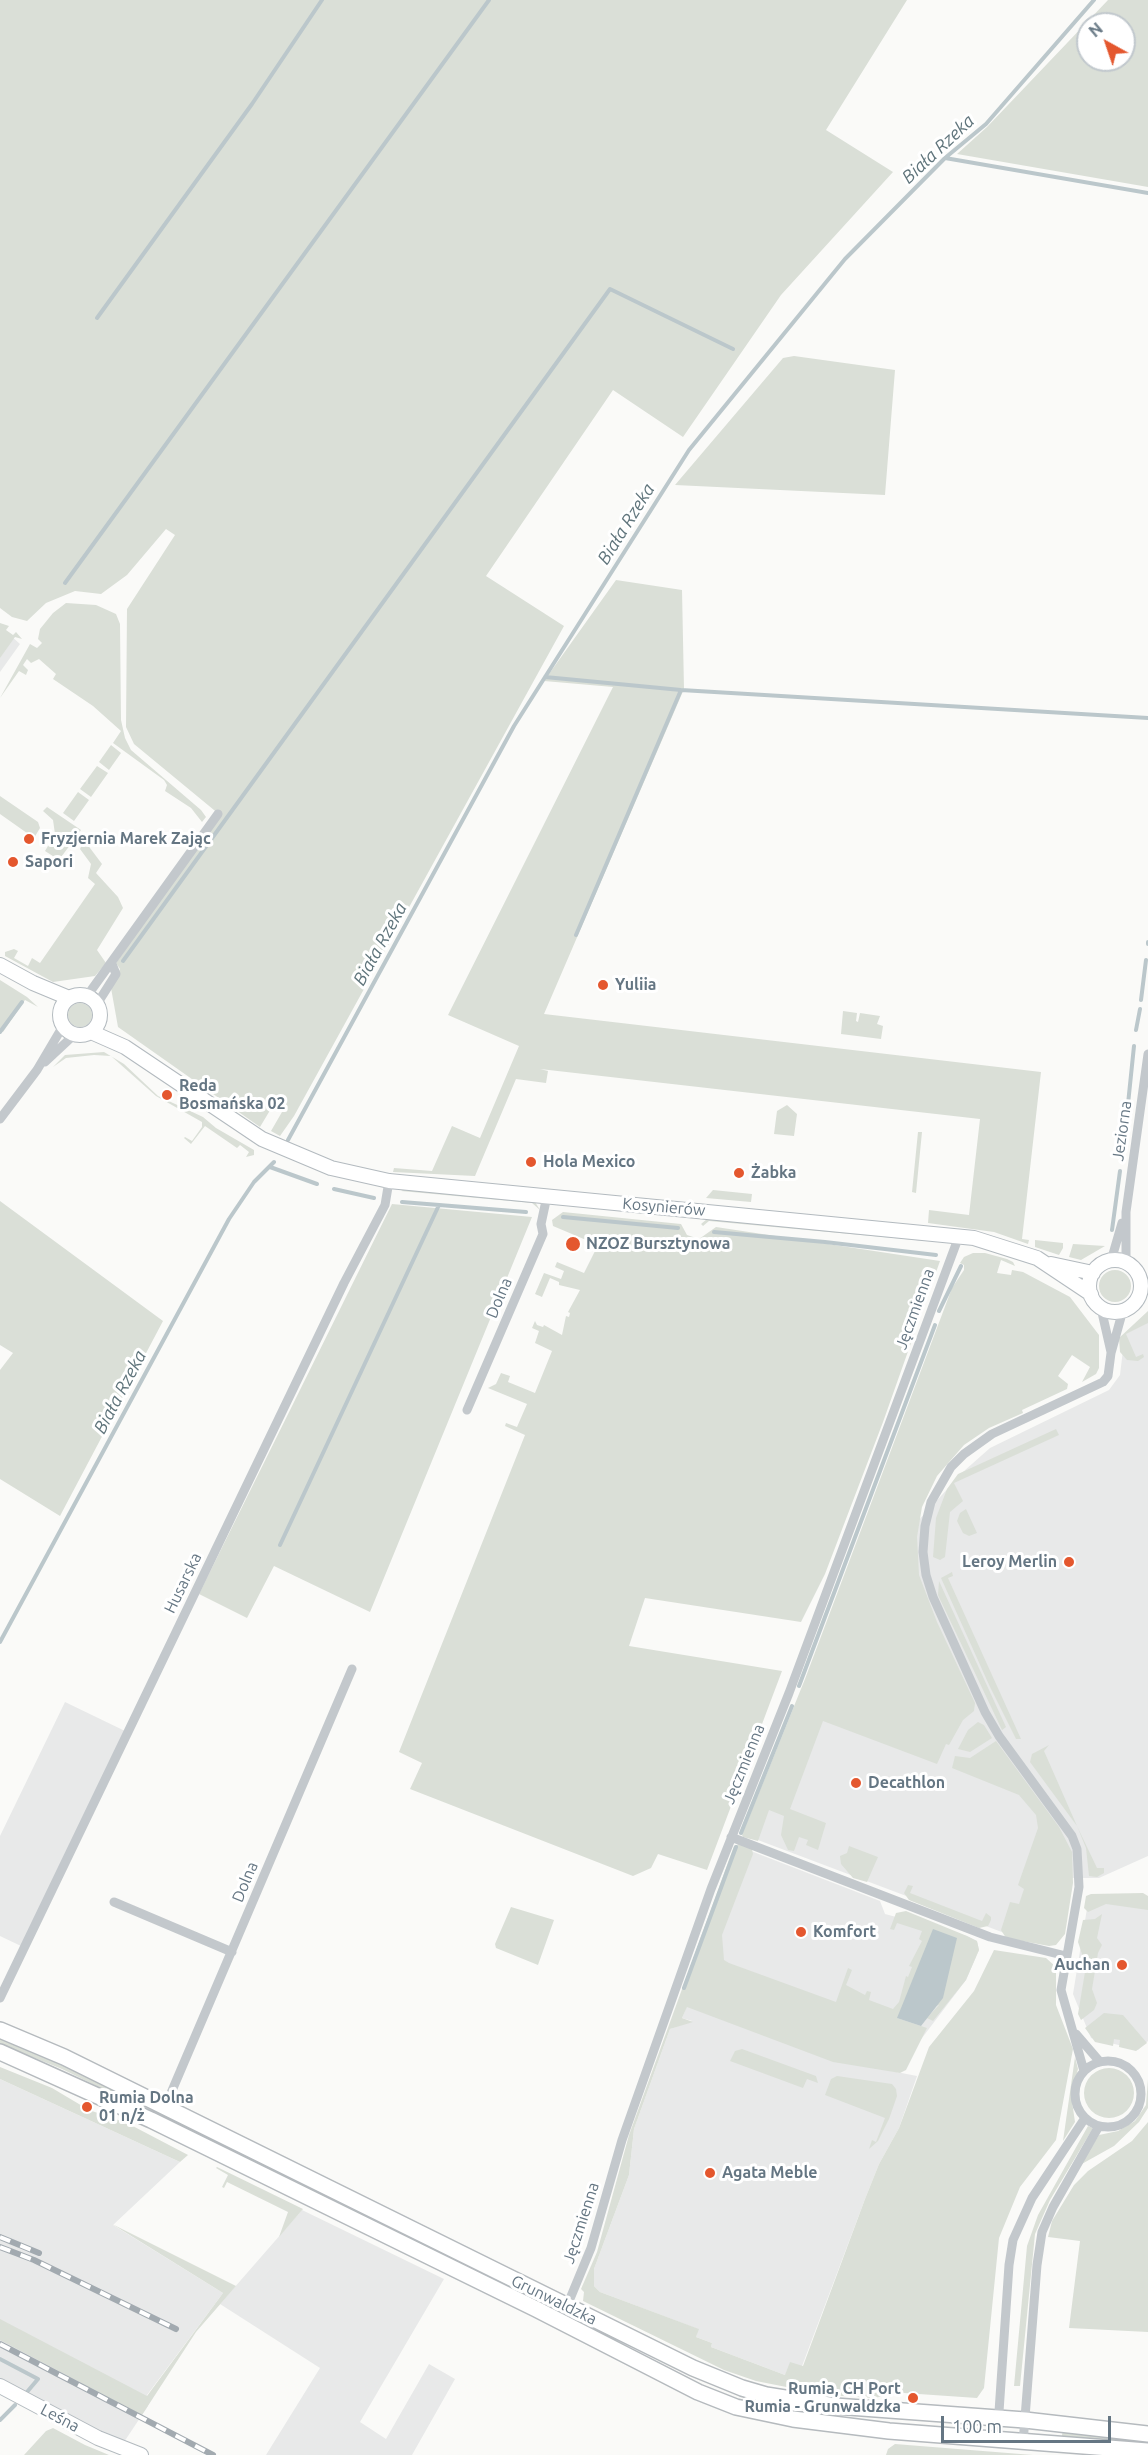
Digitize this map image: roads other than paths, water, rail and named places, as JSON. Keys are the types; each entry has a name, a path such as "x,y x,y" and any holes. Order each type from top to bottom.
{"main road":[{"path":"0,965 33,983 69,998 92,1000 99,1019 125,1047"},
{"path":"33,983 60,1011 68,1030 91,1032 125,1047"},
{"path":"60,1011 69,998"},
{"path":"91,1032 99,1019"},
{"name":"Kosynierów","path":"125,1047 229,1119 281,1149 331,1168 389,1181 959,1236 1001,1245 1047,1264 1093,1273"},
{"path":"1111,1261 1126,1263 1144,1277 1143,1296 1123,1310 1116,1312 1101,1308 1090,1294 1089,1283 1093,1273 1111,1261"},
{"name":"Kosynierów","path":"1047,1264 1090,1294"},
{"name":"Grunwaldzka","path":"0,2030 64,2057 693,2368 766,2395 835,2406 1025,2420 1148,2434"},
{"name":"Grunwaldzka","path":"0,2052 110,2100 527,2304 698,2392 736,2407 768,2415 836,2425 997,2441 1148,2451"},
{"name":"Leśna","path":"0,2386 141,2455"}],"street":[{"path":"92,1000 218,814"},
{"path":"37,1070 68,1030"},
{"path":"0,1119 68,1030"},
{"name":"Jeziorna","path":"1126,1263 1126,1212 1148,1054"},
{"name":"Husarska","path":"0,1998 344,1283 385,1205 389,1181"},
{"name":"Dolna","path":"467,1410 543,1234 541,1224 548,1196"},
{"name":"Jeziorna","path":"1111,1261 1126,1212"},
{"name":"Jęczmienna","path":"567,2306 591,2248 622,2140 730,1837 789,1693 959,1236"},
{"path":"1101,1308 1111,1353"},
{"path":"1084,2071 1061,1990 1079,1887 1077,1848 1072,1836 999,1736 985,1712 933,1597 923,1551 925,1526 931,1502 951,1467 964,1454 992,1434 1103,1382 1108,1376 1111,1353 1123,1310"},
{"name":"Dolna","path":"165,2107 352,1669"},
{"path":"730,1837 990,1937 1066,1956"},
{"path":"114,1902 232,1952"},
{"path":"1073,2030 1100,2062"},
{"path":"1109,2061 1127,2067 1139,2082 1141,2092 1140,2103 1129,2120 1109,2127 1099,2126 1086,2118 1078,2107 1075,2095 1077,2082 1084,2071 1100,2062 1109,2061"},
{"path":"997,2441 1009,2265 1013,2240 1032,2198 1086,2118"},
{"path":"1023,2443 1037,2265 1042,2232 1053,2207 1099,2126"}],"waterway":[{"path":"97,318 252,104 322,0"},
{"path":"65,583 489,0"},
{"name":"Biała Rzeka","path":"288,1140 514,726 689,450 845,259 945,158 986,124 1094,0"},
{"path":"945,158 1148,193"},
{"path":"123,961 610,289 733,349"},
{"path":"545,677 681,690 1148,718"},
{"path":"576,935 681,690"},
{"path":"1141,1000 1146,960"},
{"path":"0,1032 22,1002"},
{"path":"1136,1030 1140,1009"},
{"path":"1128,1104 1134,1046"},
{"path":"1121,1159 1126,1119"},
{"name":"Biała Rzeka","path":"0,1642 229,1219 254,1182 274,1162"},
{"path":"270,1167 317,1184"},
{"path":"1112,1230 1120,1171"},
{"path":"334,1189 374,1198"},
{"path":"402,1202 526,1212"},
{"path":"280,1545 439,1205"},
{"path":"563,1217 678,1228"},
{"path":"714,1232 936,1255"},
{"path":"939,1311 961,1266"},
{"path":"799,1686 935,1325"},
{"path":"741,1833 792,1706"},
{"path":"684,1988 736,1847"},
{"path":"0,2359 38,2379 27,2392"},
{"path":"0,2420 15,2405"}],"railway":[{"path":"0,2237 39,2253"},
{"path":"0,2247 34,2260 176,2329"},
{"path":"0,2344 213,2455"}],"place":[{"name":"Fryzjernia Marek Zając","path":"29,839"},
{"name":"Sapori","path":"13,862"},
{"name":"Yuliia","path":"603,985"},
{"name":"Reda Bosmańska 02","path":"167,1095"},
{"name":"Hola Mexico","path":"531,1162"},
{"name":"Żabka","path":"739,1173"},
{"name":"NZOZ Bursztynowa","path":"573,1244"},
{"name":"Leroy Merlin","path":"1069,1562"},
{"name":"Decathlon","path":"856,1783"},
{"name":"Komfort","path":"801,1932"},
{"name":"Auchan","path":"1122,1965"},
{"name":"Rumia Dolna 01 n/ż","path":"87,2107"},
{"name":"Agata Meble","path":"710,2173"},
{"name":"Rumia, CH Port Rumia - Grunwaldzka","path":"913,2398"}]}
